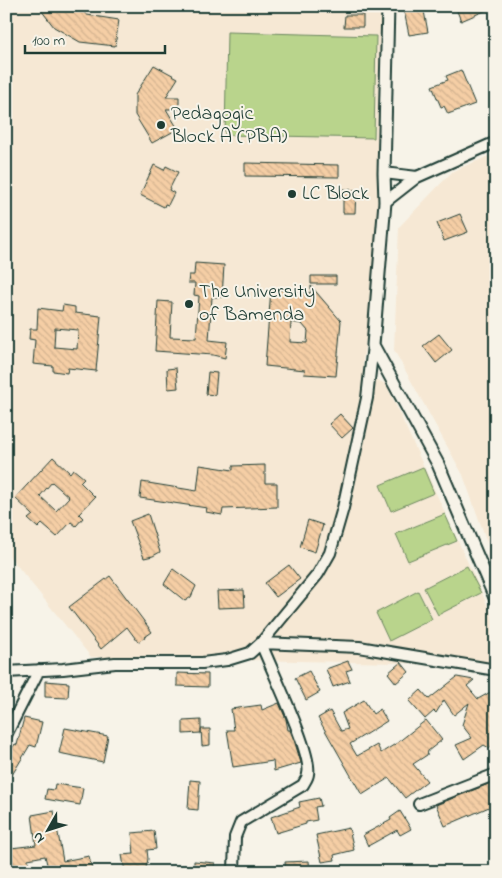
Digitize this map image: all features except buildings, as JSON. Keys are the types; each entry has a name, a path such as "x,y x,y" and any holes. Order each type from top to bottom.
{"street":[{"path":"6,672 115,663 202,663 227,660 250,653 261,643 318,574 330,553 343,508 367,398 385,202 388,6"},
{"path":"385,202 417,177 496,142"},
{"path":"384,172 417,177"},
{"path":"373,345 438,464 496,600"},
{"path":"261,643 359,647 496,670"},
{"path":"234,872 234,837 241,822 303,785 308,774 308,759 289,708 261,643"},
{"path":"6,735 39,670"},
{"path":"419,804 496,774"}],"shaded area":[{"name":"The University of Bamenda","path":"6,6 384,6 381,250 363,358 363,374 386,384 496,624 496,665 91,657 6,552"},
{"path":"496,153 496,567 463,475 394,350 399,227 453,171"}],"green space":[{"path":"227,32 376,36 374,138 225,135"},
{"path":"423,467 434,493 391,511 380,485"},
{"path":"445,514 457,541 408,561 396,534"},
{"path":"467,566 481,593 438,615 424,588"},
{"path":"418,591 432,619 389,641 376,613"}],"place":[{"name":"Pedagogic Block A (PBA)","path":"161,125"},
{"name":"LC Block","path":"292,194"},
{"name":"The University of Bamenda","path":"189,304"}]}
